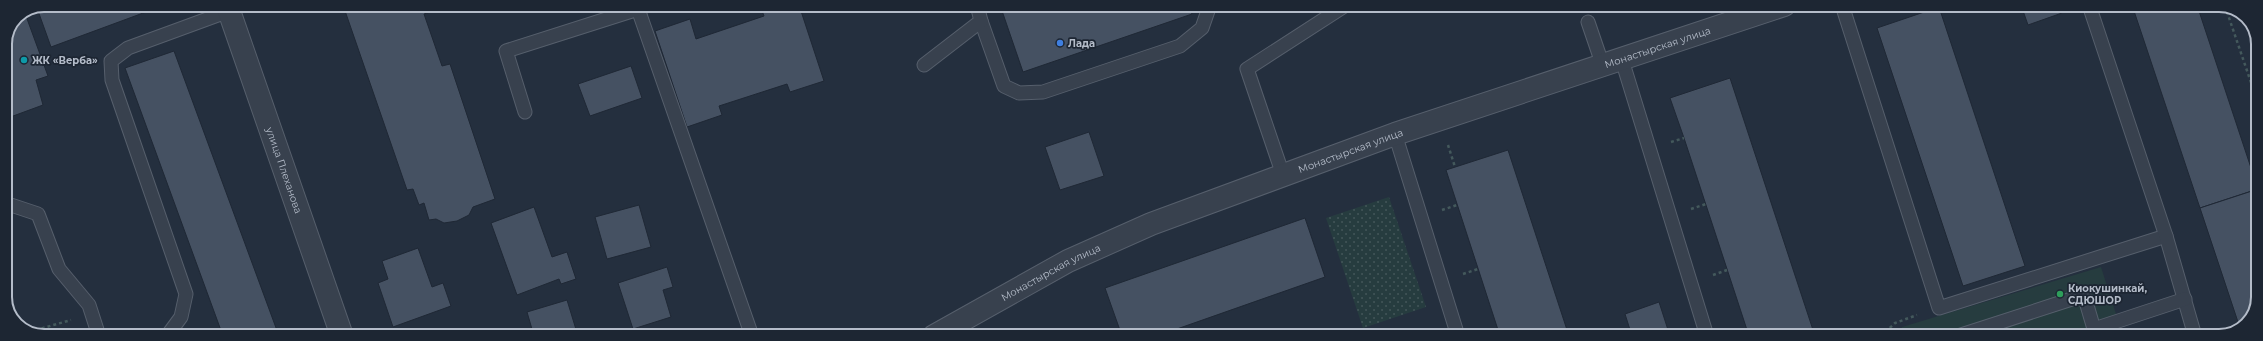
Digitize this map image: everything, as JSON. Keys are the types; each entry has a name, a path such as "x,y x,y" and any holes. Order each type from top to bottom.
{"street":[{"name":"улица Плеханова","path":"229,12 340,329"},
{"name":"Монастырская улица","path":"947,329 1075,258 1151,224 1395,134 1763,12"}],"lane":[{"path":"172,329 181,317 186,294 112,80 111,61 128,48 218,12"},
{"path":"525,112 506,51 627,12"},
{"path":"645,12 750,329"},
{"path":"978,12 1004,86 1019,94 1043,92 1180,46 1202,28 1208,12"},
{"path":"1283,175 1247,69 1335,12"},
{"path":"1844,12 1938,308 2166,236"},
{"path":"2090,12 2166,236 2194,329"},
{"path":"924,65 981,21"},
{"path":"1588,22 1612,63 1705,329"},
{"path":"1395,134 1456,329"},
{"path":"12,205 38,214 59,269 89,305 96,329"},
{"path":"1980,329 2084,295 2094,329"},
{"path":"2105,329 2184,299"}],"path":[{"path":"2227,13 2251,82"},
{"path":"1445,137 1455,167"},
{"path":"1665,144 1684,138"},
{"path":"1685,211 1706,204"},
{"path":"1706,278 1727,270"},
{"path":"1889,329 1896,323 1938,308"},
{"path":"40,329 79,317"}],"green space":[{"path":"1389,197 1426,307 1363,328 1326,218"},
{"name":"Киокушинкай, СДЮШОР","path":"2101,267 2121,329 1901,329 1902,327"}],"building":[{"path":"146,12 51,47 39,13"},
{"path":"345,12 430,12 424,14 442,66 450,64 495,199 473,207 469,215 457,221 444,223 436,219 429,220 424,203 419,205 413,189 407,190"},
{"path":"763,12 801,12 824,81 790,92 787,84 719,106 722,115 687,127 655,31 690,19 696,39 764,16"},
{"name":"Лада","path":"1002,12 1191,12 1192,14 1023,72"},
{"path":"1924,12 1941,12 2025,266 1963,286 1877,28"},
{"path":"2023,12 2062,13 2028,25"},
{"path":"2134,12 2199,12 2251,168 2251,191 2200,208"},
{"name":"ЖК «Верба»","path":"26,17 48,76 36,80 43,105 12,116 12,44 14,32 17,26"},
{"path":"174,51 276,329 220,329 125,68"},
{"path":"631,66 642,98 590,116 578,84"},
{"path":"1730,78 1813,329 1747,329 1670,98"},
{"path":"1089,132 1104,176 1060,190 1045,147"},
{"path":"1508,150 1567,329 1498,329 1446,170"},
{"path":"2251,191 2251,301 2248,311 2238,323 2200,208"},
{"path":"639,205 651,247 607,259 595,217"},
{"path":"534,207 552,257 567,252 576,279 561,284 559,279 517,295 491,223"},
{"path":"1305,218 1325,277 1177,329 1120,329 1105,288"},
{"path":"418,248 432,287 443,283 451,306 393,327 378,283 388,279 382,261"},
{"path":"667,267 673,287 663,290 671,317 633,329 618,283"},
{"path":"567,300 576,329 532,329 527,312"},
{"path":"1659,302 1668,329 1630,329 1625,314"}],"place":[{"name":"Лада","path":"1060,43"},
{"name":"ЖК «Верба»","path":"24,60"},
{"name":"Киокушинкай, СДЮШОР","path":"2060,294"}]}
